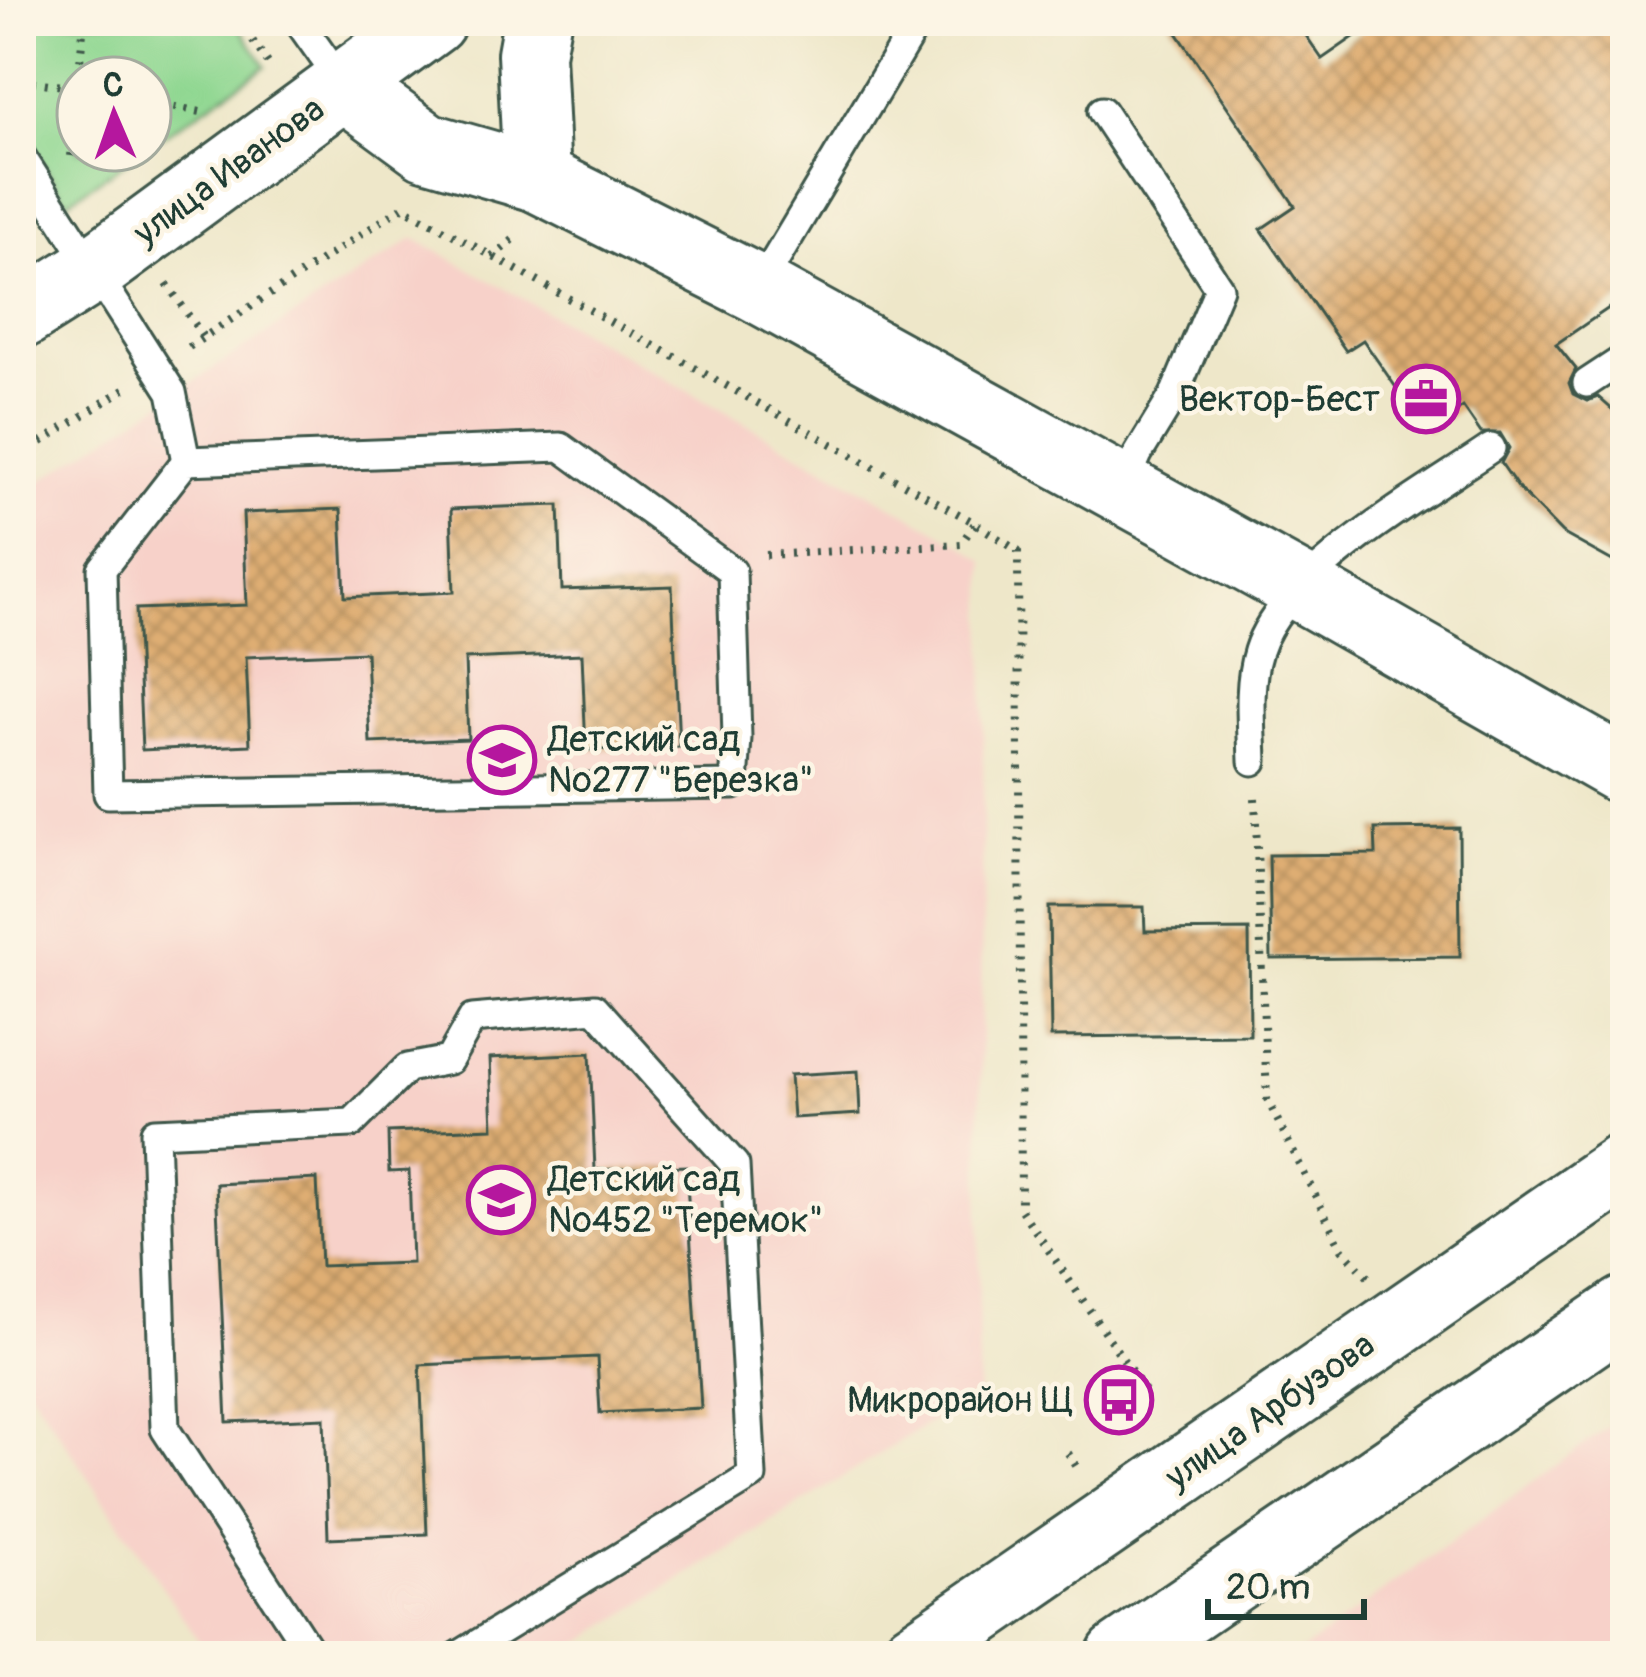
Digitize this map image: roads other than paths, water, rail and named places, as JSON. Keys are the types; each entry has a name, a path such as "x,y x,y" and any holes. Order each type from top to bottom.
{"main road":[{"name":"улица Иванова","path":"21,315 80,246 313,85 432,21"},
{"path":"536,21 531,54 537,178"},
{"path":"313,85 426,146 537,178 758,289 1625,772"},
{"name":"улица Арбузова","path":"914,1656 1625,1166"},
{"path":"1120,1656 1625,1310"}],"lane":[{"path":"298,21 313,85"},
{"path":"758,289 918,21"},
{"path":"1102,111 1219,289 1174,395 1122,490"},
{"path":"21,156 172,392 185,461 102,569 108,794 734,784 732,571 561,447 185,461"},
{"path":"1587,383 1625,358"},
{"path":"1253,761 1251,688 1258,647 1298,586 1329,559 1491,448"},
{"path":"313,1656 165,1429 155,1132 352,1124 407,1068 449,1060 472,1018 595,1008 735,1165 752,1476 458,1656"}],"place":[{"name":"Вектор-Бeст","path":"1426,399"},
{"name":"Детский сад №277 \"Березка\"","path":"502,760"},
{"name":"Детский сад №452 \"Теремок\"","path":"501,1200"},
{"name":"Микрорайон Щ","path":"1119,1400"}]}
